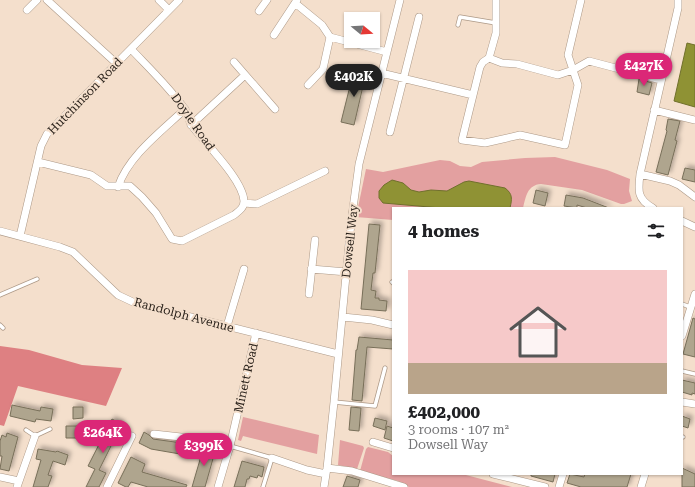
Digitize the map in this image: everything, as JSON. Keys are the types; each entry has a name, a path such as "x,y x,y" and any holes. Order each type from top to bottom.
{"street":[{"path":"27,10 37,0"},
{"path":"47,0 116,63"},
{"path":"159,0 169,10"},
{"name":"Hutchinson Road","path":"20,236 41,146 47,134 179,0"},
{"path":"259,11 267,0"},
{"name":"Dowsell Way","path":"324,487 327,471 343,317 351,223 359,164 400,0"},
{"path":"496,0 496,33 489,58 483,62 480,67 462,140 485,143 520,135 565,145 578,85 568,55 581,0"},
{"path":"643,206 639,187 640,174 678,8 678,0"},
{"path":"274,35 296,1 322,26 330,37 387,52"},
{"path":"390,132 419,17"},
{"path":"308,85 323,69 330,37"},
{"name":"Doyle Road","path":"130,49 172,93 185,109 191,125 233,176 242,193 244,203"},
{"path":"489,58 502,63 518,64 558,75 589,62 661,80"},
{"path":"234,62 275,109"},
{"path":"381,73 473,95"},
{"path":"191,125 245,75"},
{"path":"118,187 122,176 138,154 185,109"},
{"path":"654,110 695,120"},
{"path":"38,162 91,175 107,186 130,186 156,213 172,239 182,241 234,215 241,210 244,203 257,204 325,171"},
{"path":"640,174 670,181 679,185 695,196"},
{"path":"683,221 695,226"},
{"name":"Randolph Avenue","path":"0,231 60,247 73,252 118,295 135,303 338,354"},
{"path":"309,294 315,240"},
{"path":"227,326 244,268"},
{"path":"311,269 346,272"},
{"path":"683,332 695,294"},
{"path":"687,316 695,319"},
{"path":"343,317 392,324"},
{"name":"Minett Road","path":"218,487 230,446 256,333"},
{"path":"683,402 695,404"},
{"path":"154,434 190,438 230,446"},
{"path":"0,477 18,484 35,436"},
{"path":"109,486 132,436"},
{"path":"373,442 392,448"},
{"path":"272,458 307,470 352,471 403,487"},
{"path":"497,475 545,487"},
{"path":"559,487 563,475"},
{"path":"641,487 645,475"}],"lane":[{"path":"458,25 460,17 497,23"},
{"path":"0,294 36,279"},
{"path":"683,304 690,308"},
{"path":"334,402 375,406 385,368"},
{"path":"683,371 695,374"},
{"path":"26,430 35,436 50,429"},
{"path":"230,446 272,458 264,487"}],"shaded area":[{"path":"687,43 695,45 695,107 674,101"},
{"path":"555,157 607,170 630,179 629,191 632,201 621,204 582,190 541,184 530,189 526,196 523,207 392,207 392,220 356,217 366,169 383,172 440,160 450,161 460,166 471,167 482,162"},
{"path":"392,180 403,183 411,190 419,192 431,190 447,191 469,181 505,188 509,192 511,202 510,207 429,207 383,203 379,198 379,191 384,185"},
{"path":"0,346 29,350 82,365 122,368 106,406 18,386 4,426 0,425"},
{"path":"243,417 319,435 317,454 243,436 241,441 238,440"},
{"path":"340,440 363,446 364,448 357,469 338,465"},
{"path":"368,447 388,452 392,455 392,475 466,475 512,487 409,487 398,481 360,471 366,449"}],"building":[{"path":"354,70 366,73 354,125 341,122"},
{"path":"639,79 652,83 649,95 637,92"},
{"path":"668,119 680,121 675,140 677,141 668,175 656,172 667,131"},
{"path":"685,168 695,170 695,182 682,179"},
{"path":"536,190 548,193 545,206 533,203"},
{"path":"566,195 583,198 606,207 584,207 577,205 577,207 564,206"},
{"path":"369,224 380,225 375,273 373,273 371,290 376,291 375,298 387,301 386,311 361,309"},
{"path":"693,318 695,319 695,357 683,354"},
{"path":"359,337 392,340 392,349 367,347 362,401 352,400"},
{"path":"683,380 695,383 695,394 692,393 692,395 683,392"},
{"path":"12,405 40,411 41,407 53,409 51,421 36,419 35,422 10,416"},
{"path":"73,407 83,407 83,418 73,419"},
{"path":"351,407 361,408 359,431 349,430"},
{"path":"683,416 690,419 688,428 683,426"},
{"path":"375,418 387,421 385,430 373,426"},
{"path":"112,419 122,424 99,470 106,473 99,487 86,487 95,469 88,466"},
{"path":"66,426 77,426 77,438 66,438"},
{"path":"387,426 392,428 392,441 384,438"},
{"path":"144,432 153,439 182,443 180,454 151,449 139,443"},
{"path":"7,433 18,437 9,471 0,469 2,456 0,456 0,441 2,435 6,437"},
{"path":"204,446 216,448 205,487 192,487"},
{"path":"38,449 57,451 68,455 65,465 53,461 48,475 52,476 48,487 33,487 41,460 36,459"},
{"path":"131,457 145,464 142,472 187,485 186,487 148,487 131,482 128,487 126,487 118,483"},
{"path":"242,461 264,467 262,477 258,475 257,478 250,476 249,479 247,479 245,487 234,487"},
{"path":"683,468 695,474 695,487 682,487"},
{"path":"531,475 555,475 553,482"},
{"path":"570,475 584,477 585,475 631,475 627,487 581,487 567,483"},
{"path":"347,476 360,480 358,487 343,487"}]}
